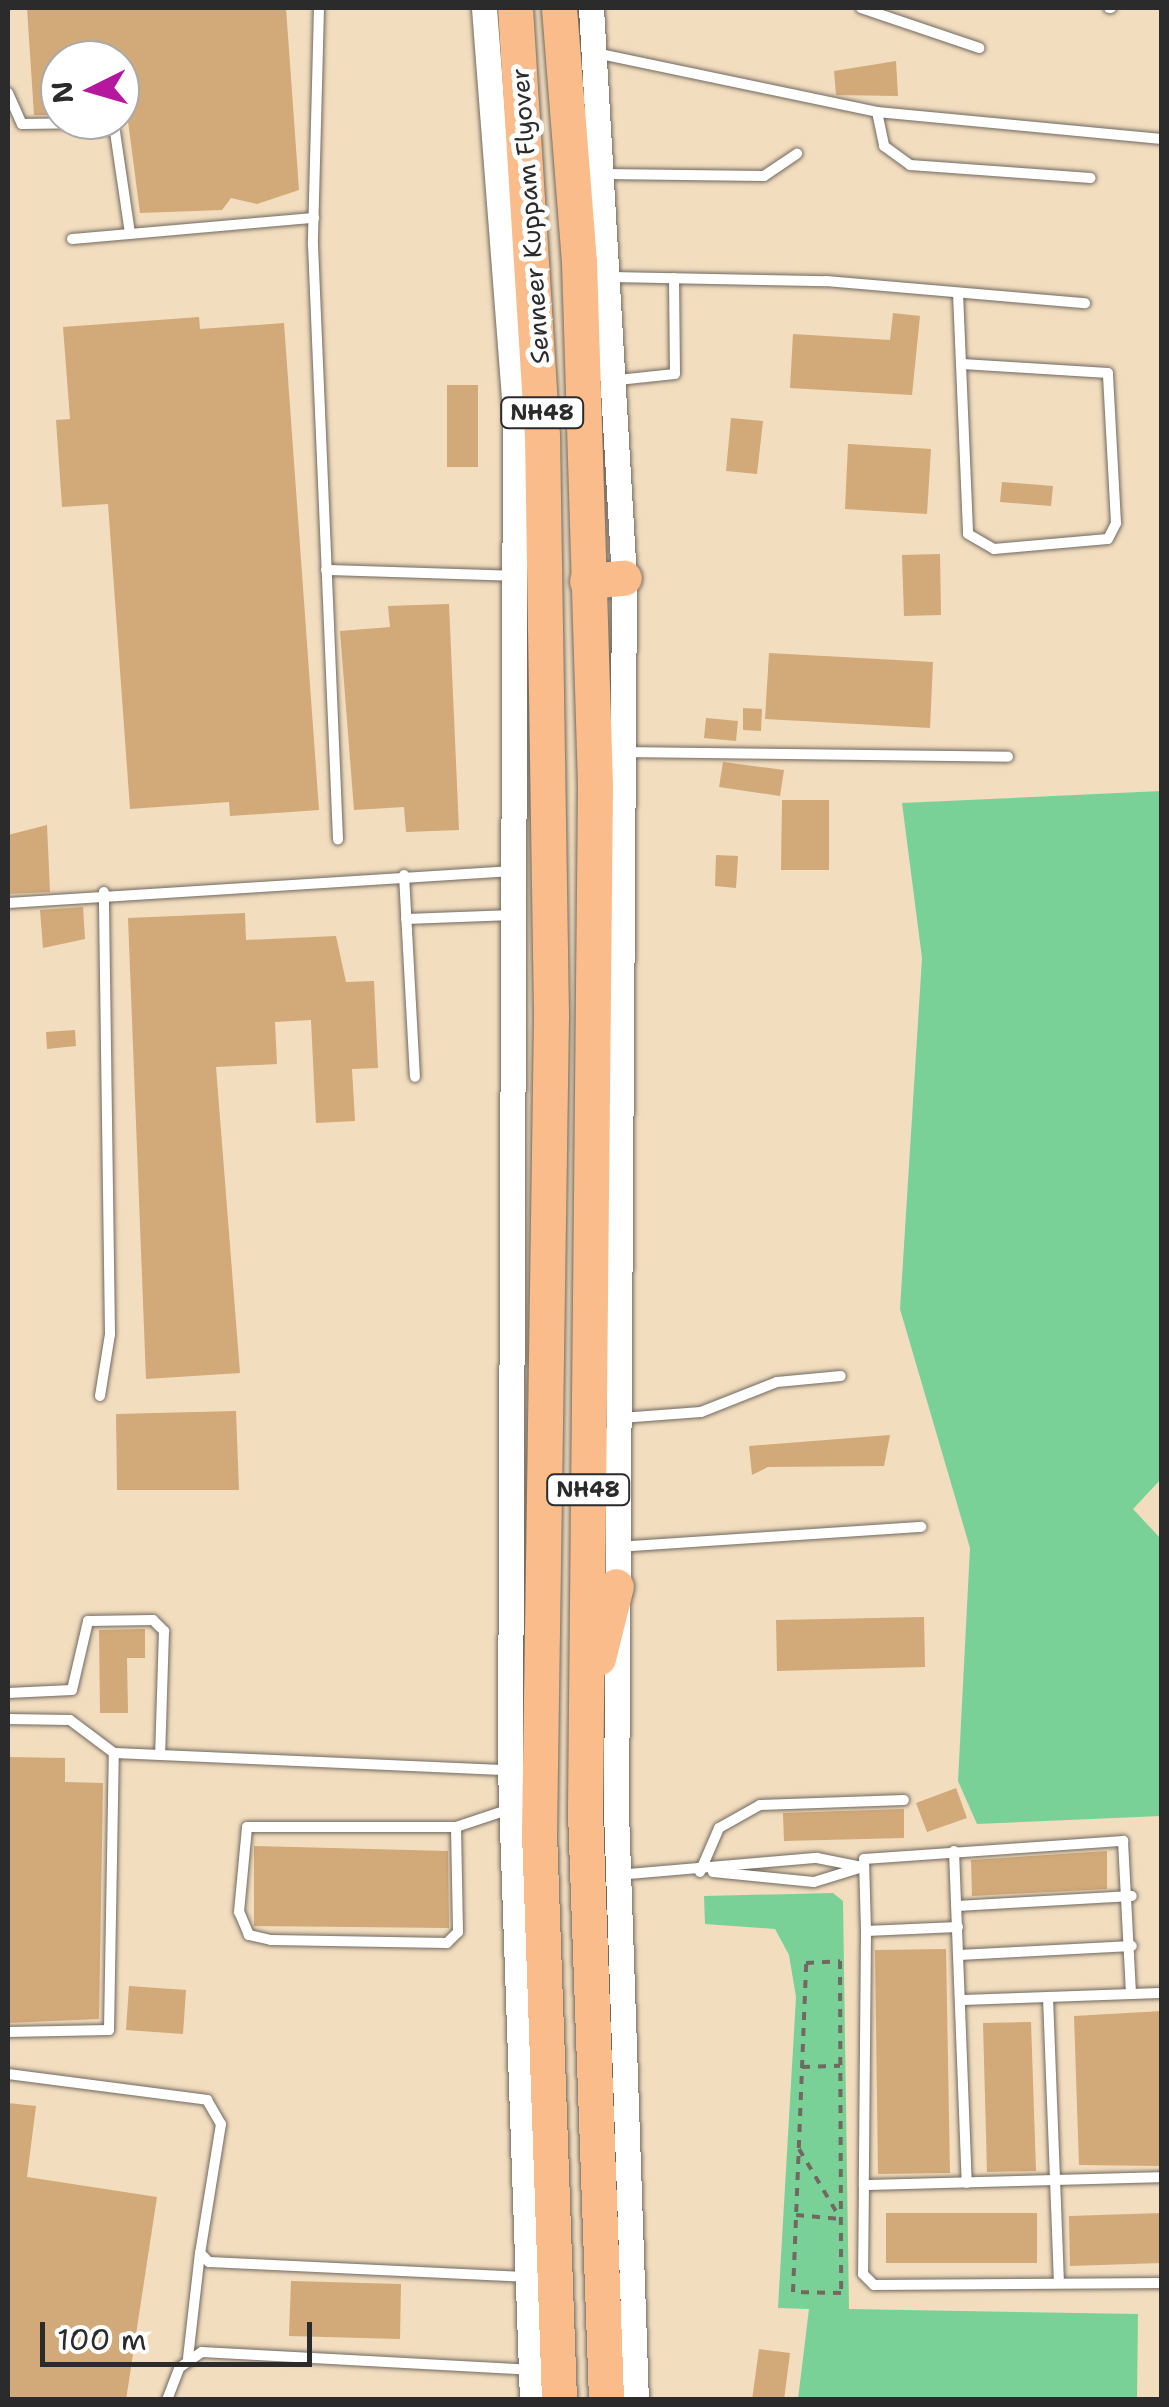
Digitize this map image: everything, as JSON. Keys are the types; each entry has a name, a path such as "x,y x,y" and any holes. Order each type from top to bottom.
{"highway":[{"name":"Senneer Kuppam Flyover","path":"515,8 530,586"},
{"name":"Senneer Kuppam Flyover","path":"558,8 588,520 587,581"},
{"path":"587,581 624,578"},
{"name":"NH48","path":"587,581 596,1038 584,1742 606,2400"},
{"name":"NH48","path":"530,586 544,2004 560,2400"},
{"path":"584,1742 616,1586"},
{"path":"522,2175 544,2004"}],"street":[{"path":"484,8 530,586 518,915 510,1770 532,2400"},
{"path":"591,8 618,380 624,578 617,1875 636,2400"}],"lane":[{"path":"319,8 314,218 338,839"},
{"path":"861,8 980,48"},
{"path":"596,52 878,112 1162,139"},
{"path":"8,94 22,124 93,123 115,132 130,234"},
{"path":"878,112 884,146 910,165 1090,178"},
{"path":"604,174 764,176 797,154"},
{"path":"72,239 314,218"},
{"path":"612,277 958,293 1085,303"},
{"path":"618,380 675,374 674,278"},
{"path":"958,293 968,534 994,549 1108,539 1116,524 1108,373 962,364"},
{"path":"326,570 530,586"},
{"path":"626,752 1008,757"},
{"path":"8,903 104,892 519,871"},
{"path":"404,875 415,1077"},
{"path":"100,1396 110,1334 104,892"},
{"path":"406,919 518,915"},
{"path":"620,1418 701,1412 776,1382 841,1376"},
{"path":"617,1546 921,1527"},
{"path":"8,1693 72,1690 88,1620 153,1620 164,1630 160,1754"},
{"path":"8,1719 70,1720 114,1754 510,1770"},
{"path":"8,2032 109,2030 114,1754"},
{"path":"705,1872 720,1828 760,1805 904,1800"},
{"path":"456,1827 458,1932 447,1943 271,1940 249,1935 239,1912 247,1827 456,1827 511,1808"},
{"path":"1131,1994 1132,1896 1123,1841 870,1854 863,1867 868,2282 1162,2283"},
{"path":"954,1851 967,2183"},
{"path":"617,1875 705,1872 817,1858 863,1867"},
{"path":"705,1872 814,1882 863,1867"},
{"path":"957,1906 1132,1896"},
{"path":"866,1931 958,1927"},
{"path":"959,1956 1132,1946"},
{"path":"961,2000 1162,1993"},
{"path":"1048,1997 1059,2282"},
{"path":"8,2074 208,2100 221,2124 188,2358 167,2400"},
{"path":"864,2185 1162,2177"},
{"path":"200,2253 210,2262 527,2278"},
{"path":"188,2358 224,2352 531,2370"}],"path":[{"path":"840,1962 841,2293 794,2292 802,2067 806,1963 840,1962"},
{"path":"802,2067 840,2066"},
{"path":"799,2149 841,2218"},
{"path":"796,2215 841,2218"}],"green space":[{"path":"1161,791 1162,1478 1133,1509 1161,1539 1161,1816 977,1824 958,1781 970,1548 900,1309 922,958 902,803"},
{"path":"833,1893 843,1901 849,2309 1138,2314 1137,2399 798,2399 809,2309 778,2308 796,1997 789,1955 775,1929 705,1924 704,1896"}],"building":[{"path":"27,8 286,8 299,190 257,204 231,198 222,210 140,213 130,140 140,140 140,40 40,40 40,115 34,115"},
{"path":"896,61 898,96 836,95 834,71"},
{"path":"893,313 920,316 912,395 790,388 793,334 890,340"},
{"path":"199,317 200,329 284,323 319,810 230,816 229,802 130,809 108,504 62,507 56,420 70,419 63,327"},
{"path":"447,385 478,385 478,467 447,467"},
{"path":"731,418 763,421 757,474 726,471"},
{"path":"848,444 931,449 927,514 845,509"},
{"path":"1002,482 1053,486 1051,506 1000,502"},
{"path":"940,554 941,615 904,616 902,555"},
{"path":"449,604 459,830 406,832 404,807 354,810 340,631 390,627 388,606"},
{"path":"769,653 933,662 930,728 765,719"},
{"path":"743,708 762,709 761,731 743,730"},
{"path":"706,718 738,721 736,741 704,738"},
{"path":"723,762 784,770 780,796 719,787"},
{"path":"782,800 829,800 829,870 781,870"},
{"path":"47,825 50,892 8,894 8,835"},
{"path":"716,855 738,856 736,888 715,886"},
{"path":"83,907 85,939 43,948 40,910"},
{"path":"245,913 246,940 336,936 346,982 374,981 378,1068 352,1069 355,1121 316,1123 311,1020 275,1022 277,1064 216,1067 240,1373 146,1379 128,918"},
{"path":"75,1030 76,1046 47,1049 46,1032"},
{"path":"236,1411 239,1490 117,1490 116,1414"},
{"path":"890,1435 884,1466 768,1467 752,1475 749,1446"},
{"path":"924,1617 925,1667 777,1671 776,1620"},
{"path":"145,1629 145,1658 127,1658 128,1713 100,1713 99,1630"},
{"path":"8,1757 65,1758 65,1782 103,1783 99,2019 8,2023"},
{"path":"956,1788 967,1818 927,1832 916,1803"},
{"path":"904,1809 904,1838 784,1841 783,1813"},
{"path":"254,1846 448,1851 449,1928 254,1926"},
{"path":"1107,1851 1107,1889 972,1896 971,1860"},
{"path":"946,1949 950,2173 878,2174 875,1950"},
{"path":"129,1986 186,1990 183,2034 126,2030"},
{"path":"1162,2011 1162,2166 1079,2165 1074,2016"},
{"path":"1031,2022 1036,2171 987,2172 983,2023"},
{"path":"8,2103 36,2106 27,2177 157,2197 126,2400 8,2400"},
{"path":"886,2213 1037,2213 1037,2263 886,2263"},
{"path":"1162,2213 1162,2263 1070,2266 1069,2216"},
{"path":"291,2281 401,2284 400,2339 289,2336"},
{"path":"759,2349 790,2353 784,2400 752,2400"}]}
